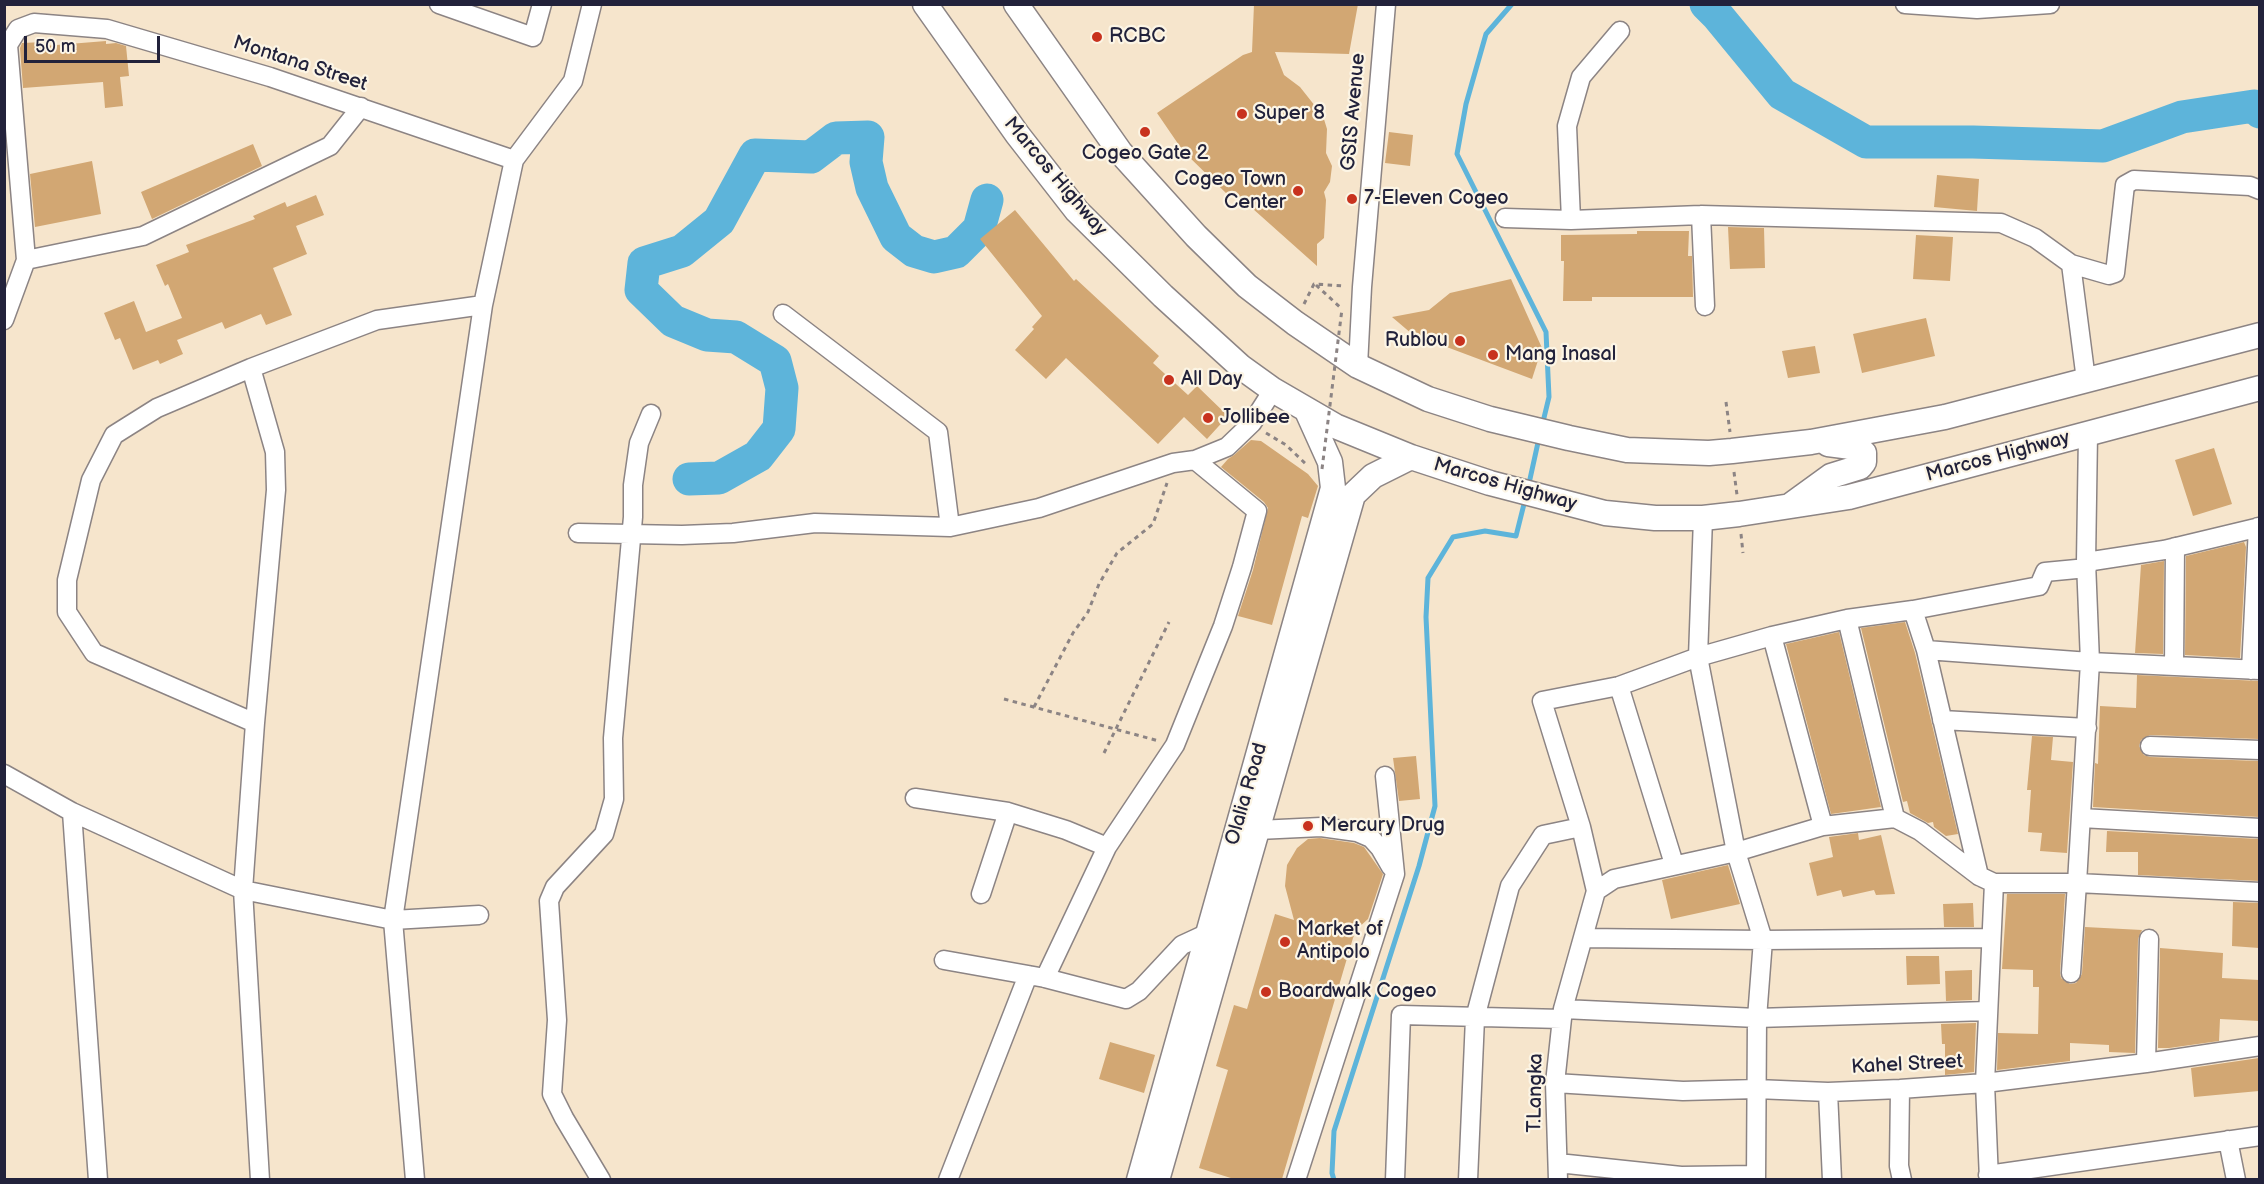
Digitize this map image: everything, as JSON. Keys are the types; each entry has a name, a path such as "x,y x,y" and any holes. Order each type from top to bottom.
{"main road":[{"name":"Marcos Highway","path":"925,4 1017,134 1077,211 1163,296 1241,367 1273,390 1335,426 1411,457 1512,489 1605,513 1655,518 1703,518 1739,514 1849,497 2259,388"},
{"path":"1016,4 1120,152 1196,236 1247,286 1295,323 1358,366 1428,399 1533,430 1628,450 1709,453 1811,442 1945,417 2259,334"},
{"name":"Olalia Road","path":"1248,827 1333,488 1330,462 1307,411"},
{"path":"1788,507 1831,476 1860,467 1864,462 1864,453 1858,448 1811,442"},
{"name":"Olalia Road","path":"1139,1179 1217,936 1248,827 1353,495 1373,476 1411,457"},
{"name":"Olalia Road","path":"1158,1179 1217,936"}],"street":[{"path":"439,4 533,37 543,4"},
{"path":"415,1179 393,920 483,305 514,160 573,81 592,4"},
{"name":"GSIS Avenue","path":"1358,366 1362,287 1386,4"},
{"path":"1905,4 1977,7 2050,4"},
{"name":"Montana Street","path":"26,260 8,45 18,28 34,23 107,29 270,77 514,160"},
{"path":"1571,220 1567,126 1581,77 1620,31"},
{"path":"4,320 26,260 142,236 330,146 362,107"},
{"path":"1505,218 1571,220 1701,215 2001,223 2035,238 2071,264 2109,275 2115,273 2125,185 2134,180 2250,186 2259,190"},
{"path":"1701,215 1705,306"},
{"path":"2071,264 2086,380"},
{"path":"255,723 94,653 67,612 67,580 91,480 114,435 157,408 251,368 377,320 483,305"},
{"path":"783,314 938,432 951,527"},
{"path":"251,368 275,452 276,490 243,890 260,1179"},
{"path":"578,533 631,535 733,533 815,523 951,527 1039,508 1173,463 1195,460 1227,447 1252,423 1273,390"},
{"path":"601,1179 552,1094 557,1020 549,902 555,886 604,834 614,799 613,738 635,466 639,442 651,414"},
{"path":"2071,973 2090,662 2086,565 2088,434"},
{"path":"948,1179 1037,976 1107,847 1174,744 1222,626 1257,511 1195,460"},
{"path":"1558,1171 1755,1177 1757,1018 1763,940 1736,852 1698,657 1703,518"},
{"path":"1926,650 2090,662 2255,670 2259,527 2175,547 2046,572 2038,586 1913,610 1847,619 1772,636 1698,657 1618,686 1542,701 1581,827 1596,891 1614,879 1736,852 1823,826 1895,818 1920,831 1987,879 2259,892"},
{"path":"2174,666 2175,547"},
{"path":"1913,610 1926,650 1942,720 1987,879 1991,938 1985,1083 1989,1177 2259,1136"},
{"path":"1847,619 1895,818"},
{"path":"1772,636 1823,826"},
{"path":"1618,686 1674,864"},
{"path":"1942,720 2087,728"},
{"path":"2150,746 2259,750"},
{"path":"4,774 72,812 243,890 393,920 478,915"},
{"path":"1296,1179 1395,874 1385,777"},
{"path":"915,798 1008,812 1066,830 1107,847"},
{"path":"72,812 98,1179"},
{"path":"981,894 1008,812"},
{"path":"2081,818 2259,828"},
{"path":"1248,827 1321,827 1357,832 1371,838 1380,848 1395,874"},
{"path":"1468,1179 1475,1018 1510,886 1543,836 1581,827"},
{"name":"T.Langka","path":"1558,1171 1555,1083 1563,1014 1596,891"},
{"path":"944,960 1037,976 1126,999 1139,991 1182,945 1217,936"},
{"path":"1584,938 1763,940 1991,938"},
{"path":"2146,1063 2149,939"},
{"path":"1395,1179 1401,1015 1475,1018 1563,1014 1757,1018 1988,1011"},
{"name":"Kahel Street","path":"1555,1083 1683,1091 1756,1089 1828,1092 1900,1089 1985,1083 2259,1046"},
{"path":"1900,1089 1899,1166 1902,1179"},
{"path":"1828,1092 1832,1179"},
{"path":"2228,1140 2236,1179"}],"path":[{"path":"1295,323 1314,284"},
{"path":"1314,284 1362,287"},
{"path":"1314,284 1342,309 1322,470"},
{"path":"1726,402 1743,553"},
{"path":"1252,423 1286,445 1309,467"},
{"path":"1034,707 1073,633 1088,612 1099,584 1117,553 1153,524 1173,463"},
{"path":"1104,753 1169,622"},
{"path":"1004,699 1174,744"}],"building":[{"path":"1254,4 1358,4 1349,54 1275,52 1284,75 1300,87 1323,116 1327,129 1326,153 1332,166 1330,182 1324,192 1326,200 1324,238 1317,244 1317,266 1234,192 1229,196 1183,151 1157,113 1243,55 1252,52"},
{"path":"106,41 106,44 116,43 126,46 129,76 120,77 123,106 105,108 103,82 23,88 20,48 22,43 44,42 44,46"},
{"path":"1389,132 1413,135 1410,166 1385,163"},
{"path":"253,144 262,166 152,219 141,192"},
{"path":"92,161 101,214 35,227 30,174"},
{"path":"1937,175 1979,179 1977,211 1934,207"},
{"path":"316,195 324,215 296,226 307,254 273,268 292,315 266,325 261,314 225,329 222,322 177,340 183,354 160,364 158,360 133,370 120,338 115,340 104,313 134,301 146,332 182,318 168,284 165,286 156,265 189,252 186,245 255,219 253,216 285,202 287,207"},
{"path":"1015,210 1074,281 1076,279 1159,356 1153,363 1188,395 1197,386 1228,416 1207,439 1184,417 1158,444 1066,358 1046,379 1015,350 1034,329 1032,327 1042,316 980,239"},
{"path":"1728,227 1764,228 1765,268 1730,269"},
{"path":"1637,231 1689,231 1688,256 1692,256 1693,297 1592,297 1592,301 1563,301 1564,261 1561,261 1561,235 1637,234"},
{"path":"1916,235 1953,237 1950,281 1913,279"},
{"path":"1511,279 1542,348 1532,379 1412,334 1392,317 1429,310 1450,293"},
{"path":"1926,318 1935,356 1862,373 1853,334"},
{"path":"1815,346 1820,373 1788,378 1782,351"},
{"path":"1251,440 1261,441 1308,474 1318,486 1308,518 1302,516 1272,625 1238,616 1253,570 1268,508 1264,502 1221,467"},
{"path":"2214,448 2232,504 2193,516 2175,460"},
{"path":"2244,542 2246,547 2240,658 2185,655 2186,556"},
{"path":"2164,561 2163,654 2135,653 2141,565"},
{"path":"1905,622 1915,653 1958,834 1946,836 1934,827 1933,822 1928,823 1910,813 1907,801 1903,802 1861,628"},
{"path":"1839,632 1881,807 1831,814 1786,644"},
{"path":"2137,675 2259,681 2259,739 2150,735 2141,740 2139,746 2144,755 2150,757 2259,761 2259,817 2093,807 2095,763 2098,764 2100,706 2136,708"},
{"path":"2032,736 2053,737 2051,760 2073,762 2067,853 2040,851 2042,833 2028,832 2031,790 2027,790"},
{"path":"1416,756 1420,799 1399,801 1393,758"},
{"path":"2107,831 2259,839 2259,881 2138,875 2138,852 2106,852"},
{"path":"1858,833 1859,840 1881,835 1895,894 1876,895 1874,890 1843,897 1841,890 1817,896 1809,863 1833,857 1829,837"},
{"path":"1320,838 1354,843 1364,847 1383,874 1368,919 1357,929 1353,938 1282,1179 1234,1179 1199,1168 1228,1070 1216,1066 1234,1005 1247,1009 1275,914 1294,920 1285,886 1287,865 1297,848 1308,839"},
{"path":"1728,865 1740,904 1671,919 1662,880"},
{"path":"2007,894 2065,894 2060,972 2061,978 2070,984 2076,983 2082,974 2085,927 2142,930 2138,939 2135,1053 2109,1052 2109,1045 2070,1043 2070,1061 1997,1070 1998,1033 2038,1034 2039,987 2033,987 2033,970 2002,969"},
{"path":"2233,902 2259,903 2259,948 2232,946"},
{"path":"1973,903 1974,927 1944,927 1943,904"},
{"path":"2160,948 2223,953 2222,978 2259,980 2259,1021 2220,1019 2219,1041 2158,1048"},
{"path":"1906,956 1939,956 1940,984 1907,985"},
{"path":"1972,970 1972,1000 1946,1001 1945,971"},
{"path":"1976,1023 1974,1072 1945,1075 1945,1044 1942,1044 1941,1024"},
{"path":"1110,1042 1155,1055 1144,1093 1099,1079"},
{"path":"2259,1058 2259,1091 2194,1097 2191,1068"}],"waterway":[{"path":"1512,4 1486,34 1466,104 1457,154 1546,332 1549,397 1542,426"},
{"path":"1706,4 1782,94 1866,142 1973,142 2103,146 2182,117 2254,106 2260,112"},
{"path":"689,479 719,478 758,456 779,429 782,388 775,361 736,337 707,335 673,321 641,290 644,263 682,251 719,221 755,155 811,157 836,138 868,137 866,162 872,188 896,237 914,251 934,257 956,252 979,229 987,200"},
{"path":"1528,488 1539,438"},
{"path":"1334,1180 1332,1173 1334,1131 1419,866 1435,806 1426,617 1428,578 1453,537 1485,531 1516,536 1525,500"}],"place":[{"name":"RCBC","path":"1097,37"},
{"name":"Super 8","path":"1242,114"},
{"name":"Cogeo Gate 2","path":"1145,132"},
{"name":"Cogeo Town Center","path":"1298,191"},
{"name":"7-Eleven Cogeo","path":"1352,199"},
{"name":"Rublou","path":"1460,341"},
{"name":"Mang Inasal","path":"1493,355"},
{"name":"All Day","path":"1169,380"},
{"name":"Jollibee","path":"1208,418"},
{"name":"Mercury Drug","path":"1308,826"},
{"name":"Market of Antipolo","path":"1285,942"},
{"name":"Boardwalk Cogeo","path":"1266,992"}]}
